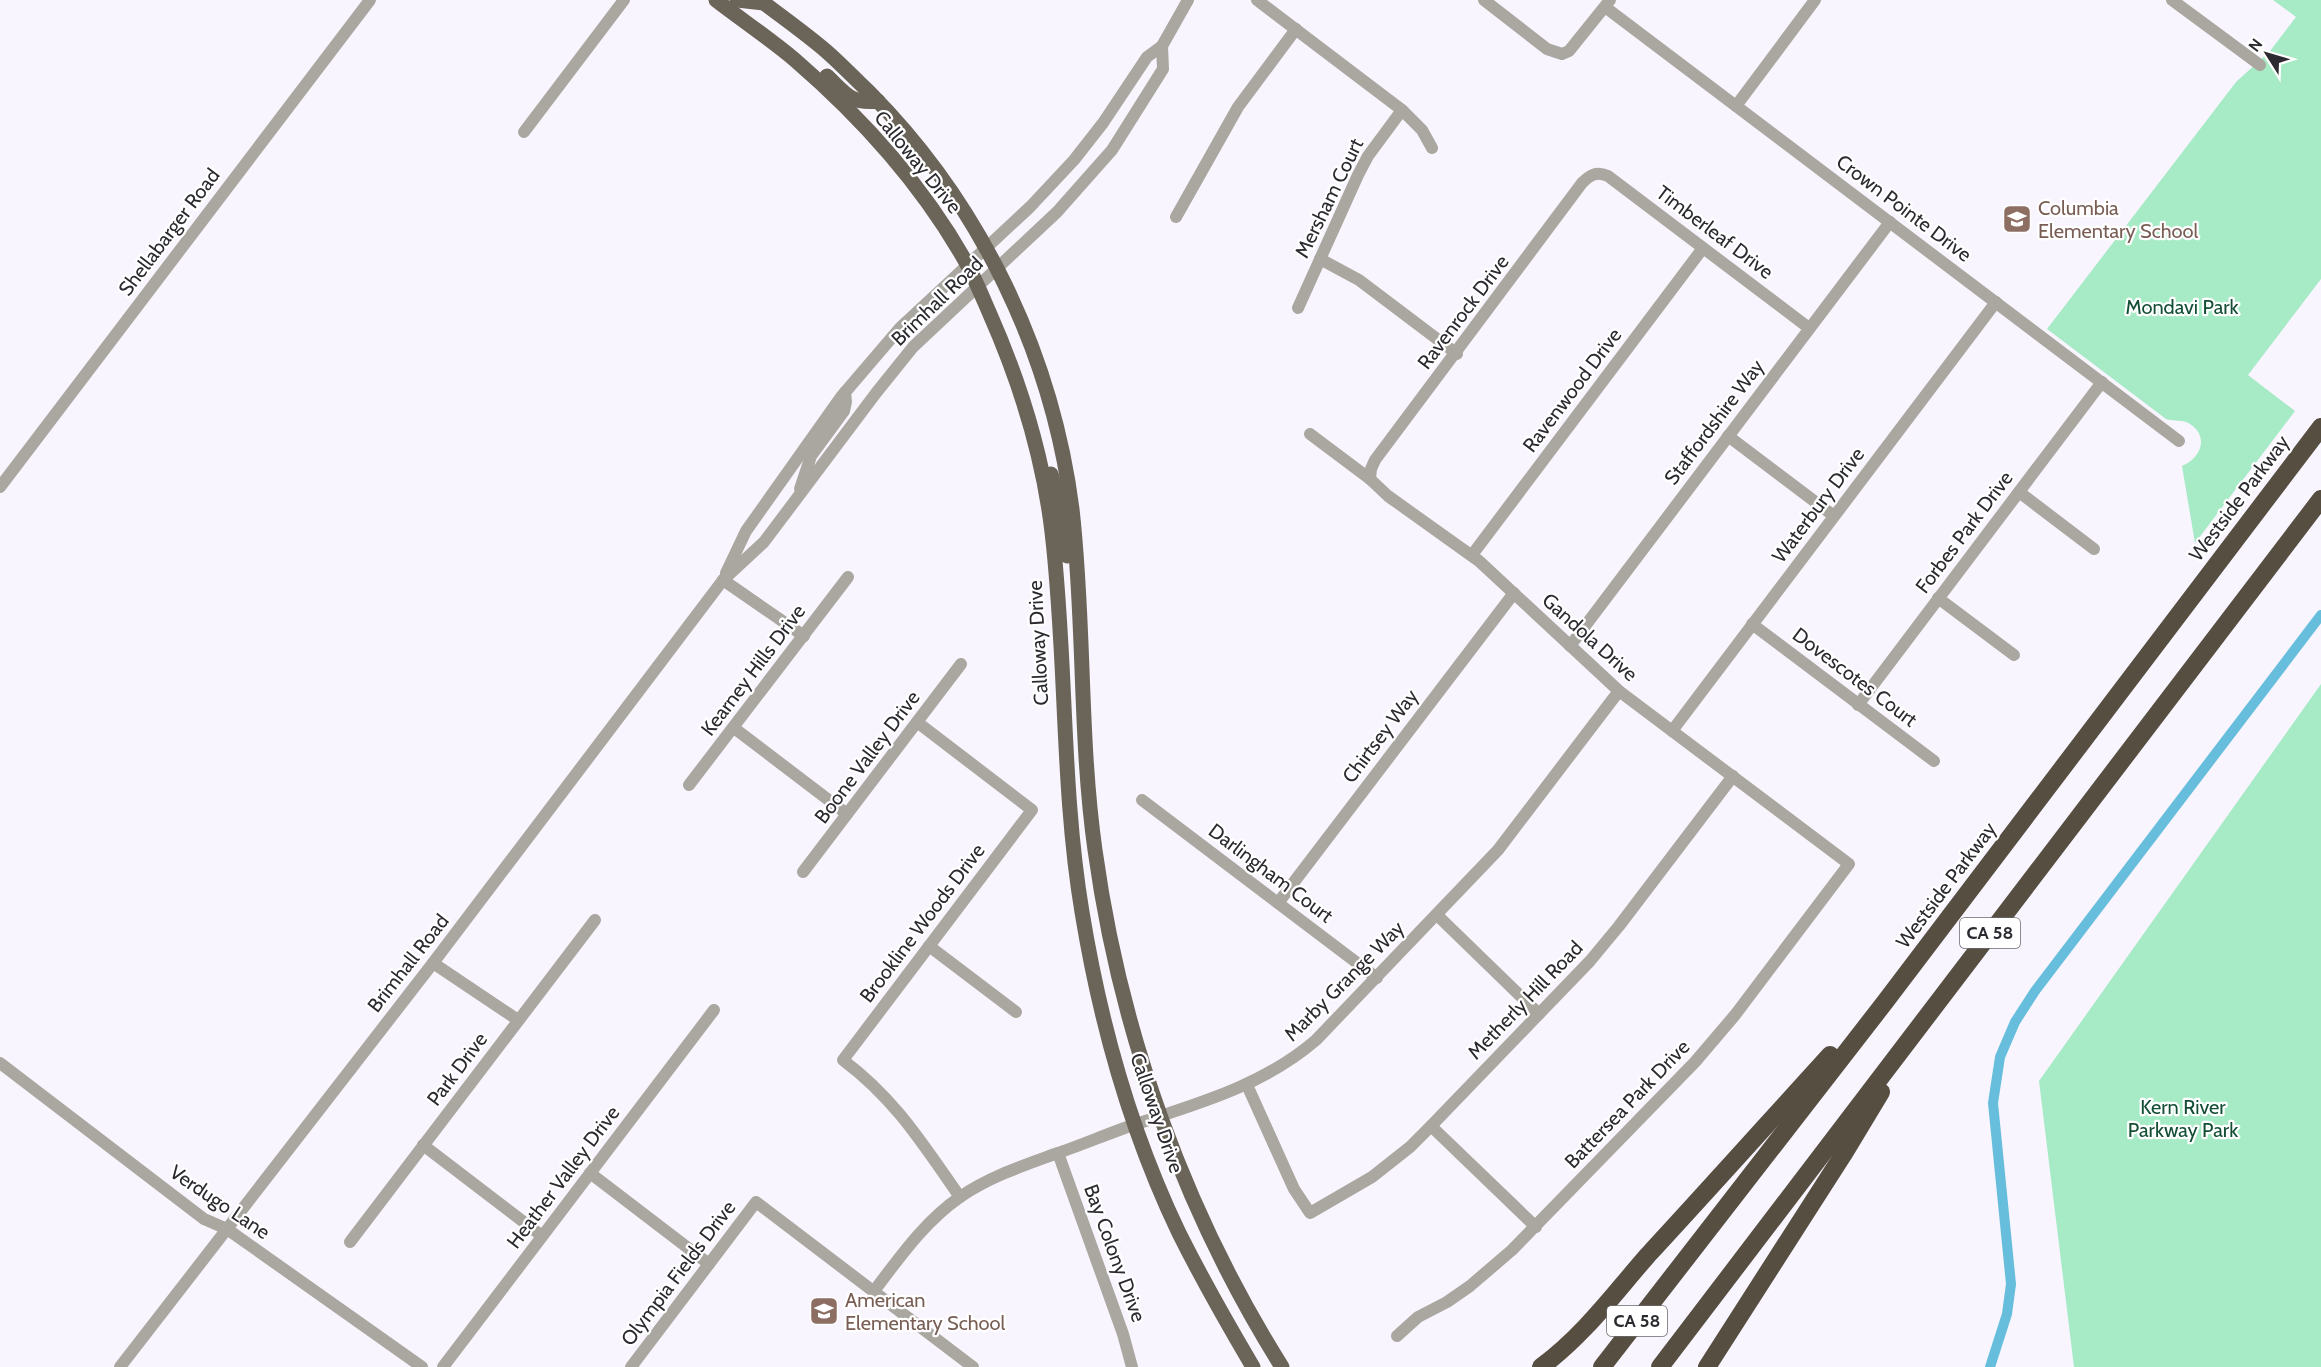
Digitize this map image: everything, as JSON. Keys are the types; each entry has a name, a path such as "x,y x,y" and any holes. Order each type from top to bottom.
{"highway":[{"name":"Westside Parkway","path":"1602,1367 1885,1002 2321,427"},
{"name":"CA 58","path":"1660,1367 2321,499"},
{"path":"1541,1367 1590,1324 1623,1284 1831,1054 1885,1002"},
{"path":"1707,1367 1843,1155 1925,1017"},
{"path":"1592,1367 1672,1274"},
{"path":"1666,1367 1722,1283"}],"main road":[{"name":"Calloway Drive","path":"716,0 780,48 816,79 864,127 913,183 967,264 1017,381 1040,464 1048,504 1056,569 1066,766 1078,890 1105,1022 1135,1124 1179,1233 1253,1367"},
{"path":"737,0 762,2"},
{"name":"Calloway Drive","path":"762,2 828,52 878,101 931,163 987,247 1030,341 1056,424 1070,495 1077,572 1089,802 1101,890 1124,1000 1161,1117 1216,1252 1236,1291 1282,1367"},
{"path":"780,48 796,49 854,100 878,101"},
{"path":"1040,464 1054,478 1065,554 1077,572"},
{"path":"1056,569 1065,587 1068,632 1072,642 1081,651"}],"street":[{"name":"Shellabarger Road","path":"0,487 370,0"},
{"path":"524,132 624,0"},
{"name":"Brimhall Road","path":"723,580 746,531 845,392 900,328 1030,207 1060,176 1106,119 1147,57 1162,46 1188,0"},
{"path":"1257,0 1402,110 1422,130 1432,148"},
{"path":"1484,0 1547,49 1562,54 1569,51 1607,3"},
{"path":"1736,106 1815,0"},
{"path":"2172,0 2260,65"},
{"name":"Crown Pointe Drive","path":"1607,3 1736,106 2179,441"},
{"path":"1176,217 1238,107 1296,29"},
{"name":"Brimhall Road","path":"120,1367 433,963 723,580 764,542 913,347 1058,212 1112,150 1163,69 1162,46"},
{"name":"Mersham Court","path":"1298,308 1358,175 1368,156 1402,110"},
{"name":"Timberleaf Drive","path":"1594,174 1600,173 1608,176 1809,328"},
{"name":"Ravenrock Drive","path":"1370,479 1375,460 1457,354 1582,183 1594,174"},
{"name":"Staffordshire Way","path":"1570,646 1890,222"},
{"name":"Ravenwood Drive","path":"1472,555 1703,248"},
{"path":"1320,259 1359,280 1457,354"},
{"name":"Waterbury Drive","path":"1672,731 1996,302"},
{"name":"Forbes Park Drive","path":"1858,705 2102,382"},
{"path":"797,499 811,456 844,411 845,392"},
{"name":"Gandola Drive","path":"1310,434 1370,479 1388,496 1472,555 1619,691 1849,864"},
{"path":"1728,436 1834,516"},
{"path":"2019,492 2094,549"},
{"name":"Kearney Hills Drive","path":"689,785 848,578"},
{"path":"723,580 804,636"},
{"name":"Chirtsey Way","path":"1278,903 1514,593"},
{"path":"1938,598 2014,655"},
{"name":"Dovescotes Court","path":"1752,624 1934,761"},
{"name":"Boone Valley Drive","path":"803,872 961,664"},
{"name":"Marby Grange Way","path":"874,1291 922,1229 960,1197 987,1181 1135,1124 1161,1117 1247,1085 1280,1068 1300,1054 1377,978 1498,850 1619,691"},
{"name":"Brookline Woods Drive","path":"917,722 1032,810 843,1060 894,1104 960,1197"},
{"path":"734,728 847,814"},
{"name":"Metherly Hill Road","path":"1247,1085 1289,1180 1310,1213 1372,1177 1410,1147 1590,961 1619,927 1733,776"},
{"name":"Darlingham Court","path":"1142,800 1377,978"},
{"name":"Battersea Park Drive","path":"1397,1336 1418,1317 1447,1302 1470,1286 1512,1251 1536,1227 1716,1039 1849,864"},
{"path":"1437,915 1539,1014"},
{"name":"Park Drive","path":"350,1242 595,920"},
{"path":"929,946 1016,1012"},
{"path":"433,963 518,1020"},
{"name":"Heather Valley Drive","path":"443,1367 714,1010"},
{"name":"Verdugo Lane","path":"0,1063 204,1219 227,1229 422,1367"},
{"path":"1431,1126 1536,1227"},
{"path":"423,1145 542,1236"},
{"name":"Bay Colony Drive","path":"1059,1153 1123,1334 1132,1367"},
{"path":"590,1173 709,1264"},
{"name":"Olympia Fields Drive","path":"631,1367 756,1202 874,1291"},
{"path":"874,1291 973,1367"}],"green space":[{"name":"Mondavi Park","path":"2273,0 2321,0 2321,279 2248,375 2295,411 2195,543 2182,466 2198,453 2201,441 2196,429 2187,422 2166,419 2047,329 2236,82 2270,51 2296,17"},
{"name":"Kern River Parkway Park","path":"2321,684 2321,1367 2074,1367 2039,1081"}],"waterway":[{"path":"1990,1367 2007,1314 2011,1284 1993,1103 2000,1057 2015,1022 2035,991 2321,615"}],"place":[{"name":"Columbia Elementary School","path":"2017,219"},
{"name":"American Elementary School","path":"824,1311"}]}
